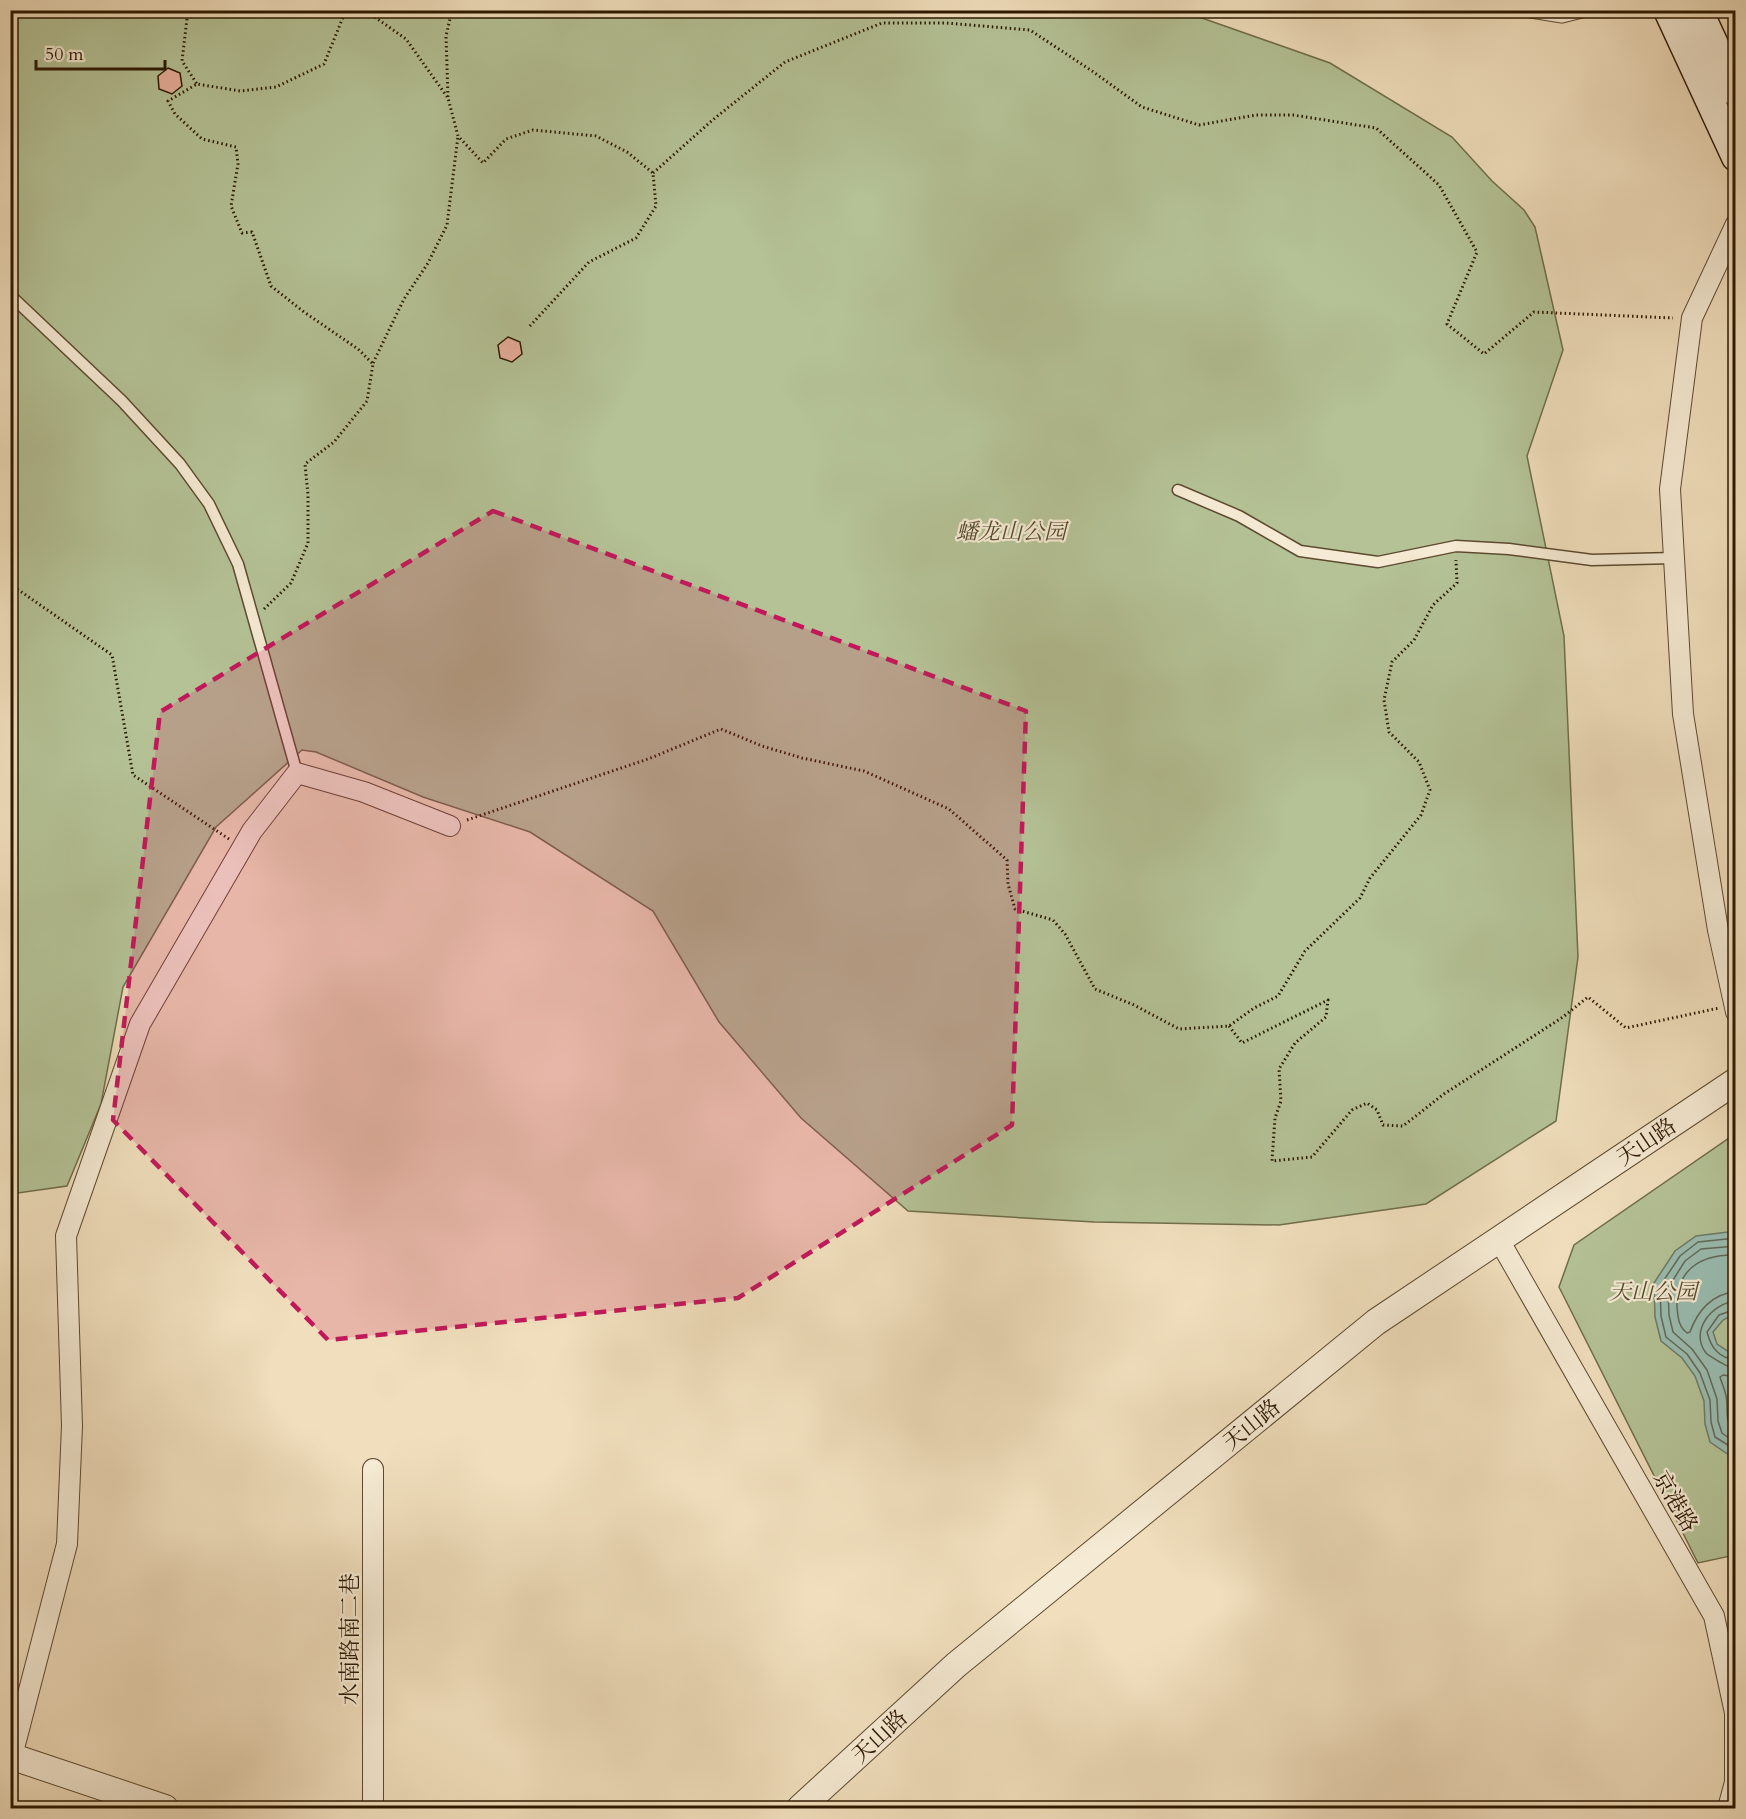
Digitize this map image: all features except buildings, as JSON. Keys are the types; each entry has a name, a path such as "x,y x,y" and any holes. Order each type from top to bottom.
{"main road":[{"path":"1668,10 1736,158"},
{"path":"1698,10 1736,92"}],"street":[{"path":"1531,10 1562,15 1582,10"},
{"path":"1735,1009 1718,930 1683,714 1670,489 1692,318 1736,224"},
{"path":"165,1809 11,1756 67,1544 72,1426 66,1236 140,1024 252,831 297,773 364,792 450,826"},
{"name":"天山路","path":"800,1809 956,1665 1376,1322 1736,1081"},
{"name":"京港路","path":"1499,1240 1714,1616 1735,1713 1735,1782 1728,1809"},
{"name":"水南路南二巷","path":"373,1469 373,1809"}],"lane":[{"path":"10,295 122,401 180,464 209,504 238,564 297,773"},
{"path":"1178,490 1239,516 1300,551 1378,562 1456,546 1509,549 1592,560 1674,558"}],"path":[{"path":"188,10 182,61 197,84"},
{"path":"346,10 324,64 276,87 240,91 197,84 168,101 175,114 202,139 236,147 238,164 231,206 243,233 252,232 271,286 358,349 373,364"},
{"path":"358,10 376,18 406,39 448,98"},
{"path":"254,618 291,583 308,543 308,495 305,464 334,442 367,401 373,364 404,298 428,263 447,225 458,135 448,98 446,36 452,10"},
{"path":"653,173 715,118 785,62 882,23 946,23 1030,30 1092,70 1142,107 1199,125 1256,115 1293,115 1376,128 1439,185 1477,252 1448,324 1484,354 1534,312 1692,318"},
{"path":"458,135 483,163 506,139 533,130 596,135 627,152 653,173 656,206 636,238 589,262 529,327"},
{"path":"450,826 648,759 721,729 762,746 802,758 864,771 950,809 1007,860 1008,884 1015,909 1053,920 1065,934 1095,989 1134,1005 1179,1029 1229,1026 1254,1008 1278,996 1305,951 1360,898 1370,878 1421,815 1430,790 1419,762 1389,732 1384,700 1392,662 1414,640 1432,605 1457,583 1456,546"},
{"path":"10,584 112,655 133,775 243,848"},
{"path":"1229,1026 1242,1042 1328,1000 1326,1017 1295,1043 1279,1069 1281,1101 1275,1118 1272,1161 1312,1156 1352,1110 1367,1103 1377,1110 1383,1125 1403,1126 1444,1094 1563,1017 1588,997 1626,1028 1735,1009"}],"highlighted area":[{"path":"493,511 1026,711 1012,1125 738,1298 328,1340 113,1120 160,712"}],"green space":[{"name":"蟠龙山公园","path":"11,11 1182,11 1330,63 1452,137 1492,181 1524,210 1535,227 1563,350 1527,456 1564,636 1578,957 1556,1121 1426,1204 1279,1225 1094,1222 908,1211 801,1118 719,1022 653,911 530,832 423,797 316,752 302,750 216,827 123,987 101,1104 67,1186 11,1194"},
{"name":"天山公园","path":"1735,1134 1735,1555 1698,1563 1559,1287 1574,1245"}],"water":[{"path":"1735,1232 1735,1314 1723,1320 1713,1332 1717,1344 1735,1356 1735,1456 1729,1455 1710,1442 1705,1424 1704,1401 1695,1376 1682,1358 1661,1341 1655,1317 1654,1283 1675,1251 1696,1236"}]}
